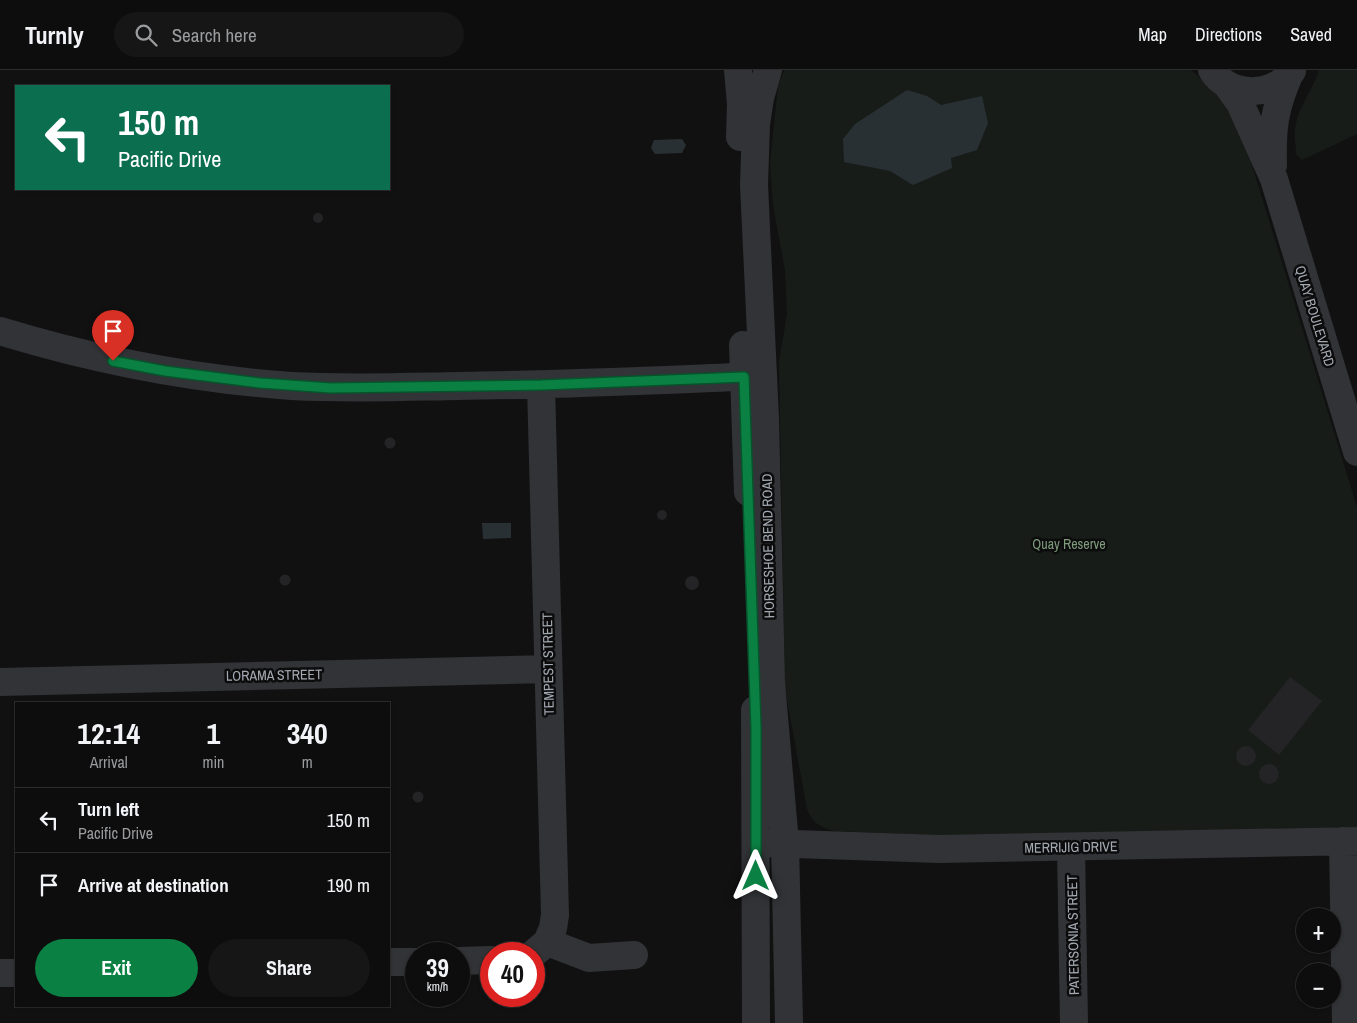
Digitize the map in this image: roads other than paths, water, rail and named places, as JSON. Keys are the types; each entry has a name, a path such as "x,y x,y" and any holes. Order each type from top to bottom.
{"street":[{"name":"HORSESHOE BEND ROAD","path":"738,70 741,104 739,157 754,376 771,683 785,843 789,1023"},
{"name":"HORSESHOE BEND ROAD","path":"756,1023 754,150 760,98 768,70"},
{"name":"QUAY BOULEVARD","path":"1219,77 1238,90 1252,92 1266,90 1278,84 1291,73"},
{"name":"QUAY BOULEVARD","path":"1274,180 1273,125 1276,108 1291,73"},
{"name":"QUAY BOULEVARD","path":"1219,77 1240,103 1274,180 1357,452"},
{"path":"0,332 52,347 165,371 260,383 331,388 541,385 754,376"},
{"name":"TEMPEST STREET","path":"541,385 554,915 553,928 544,942"},
{"name":"LORAMA STREET","path":"0,682 548,669"},
{"path":"1346,1023 1350,841"},
{"name":"MERRIJIG DRIVE","path":"756,842 897,848 1071,848 1350,841"},
{"name":"PATERSONIA STREET","path":"1071,848 1074,1023"},
{"path":"545,949 589,958 634,955"},
{"path":"390,962 405,962"},
{"path":"0,973 15,973"}],"park label":[{"name":"Quay Reserve","path":"1069,544"}]}
